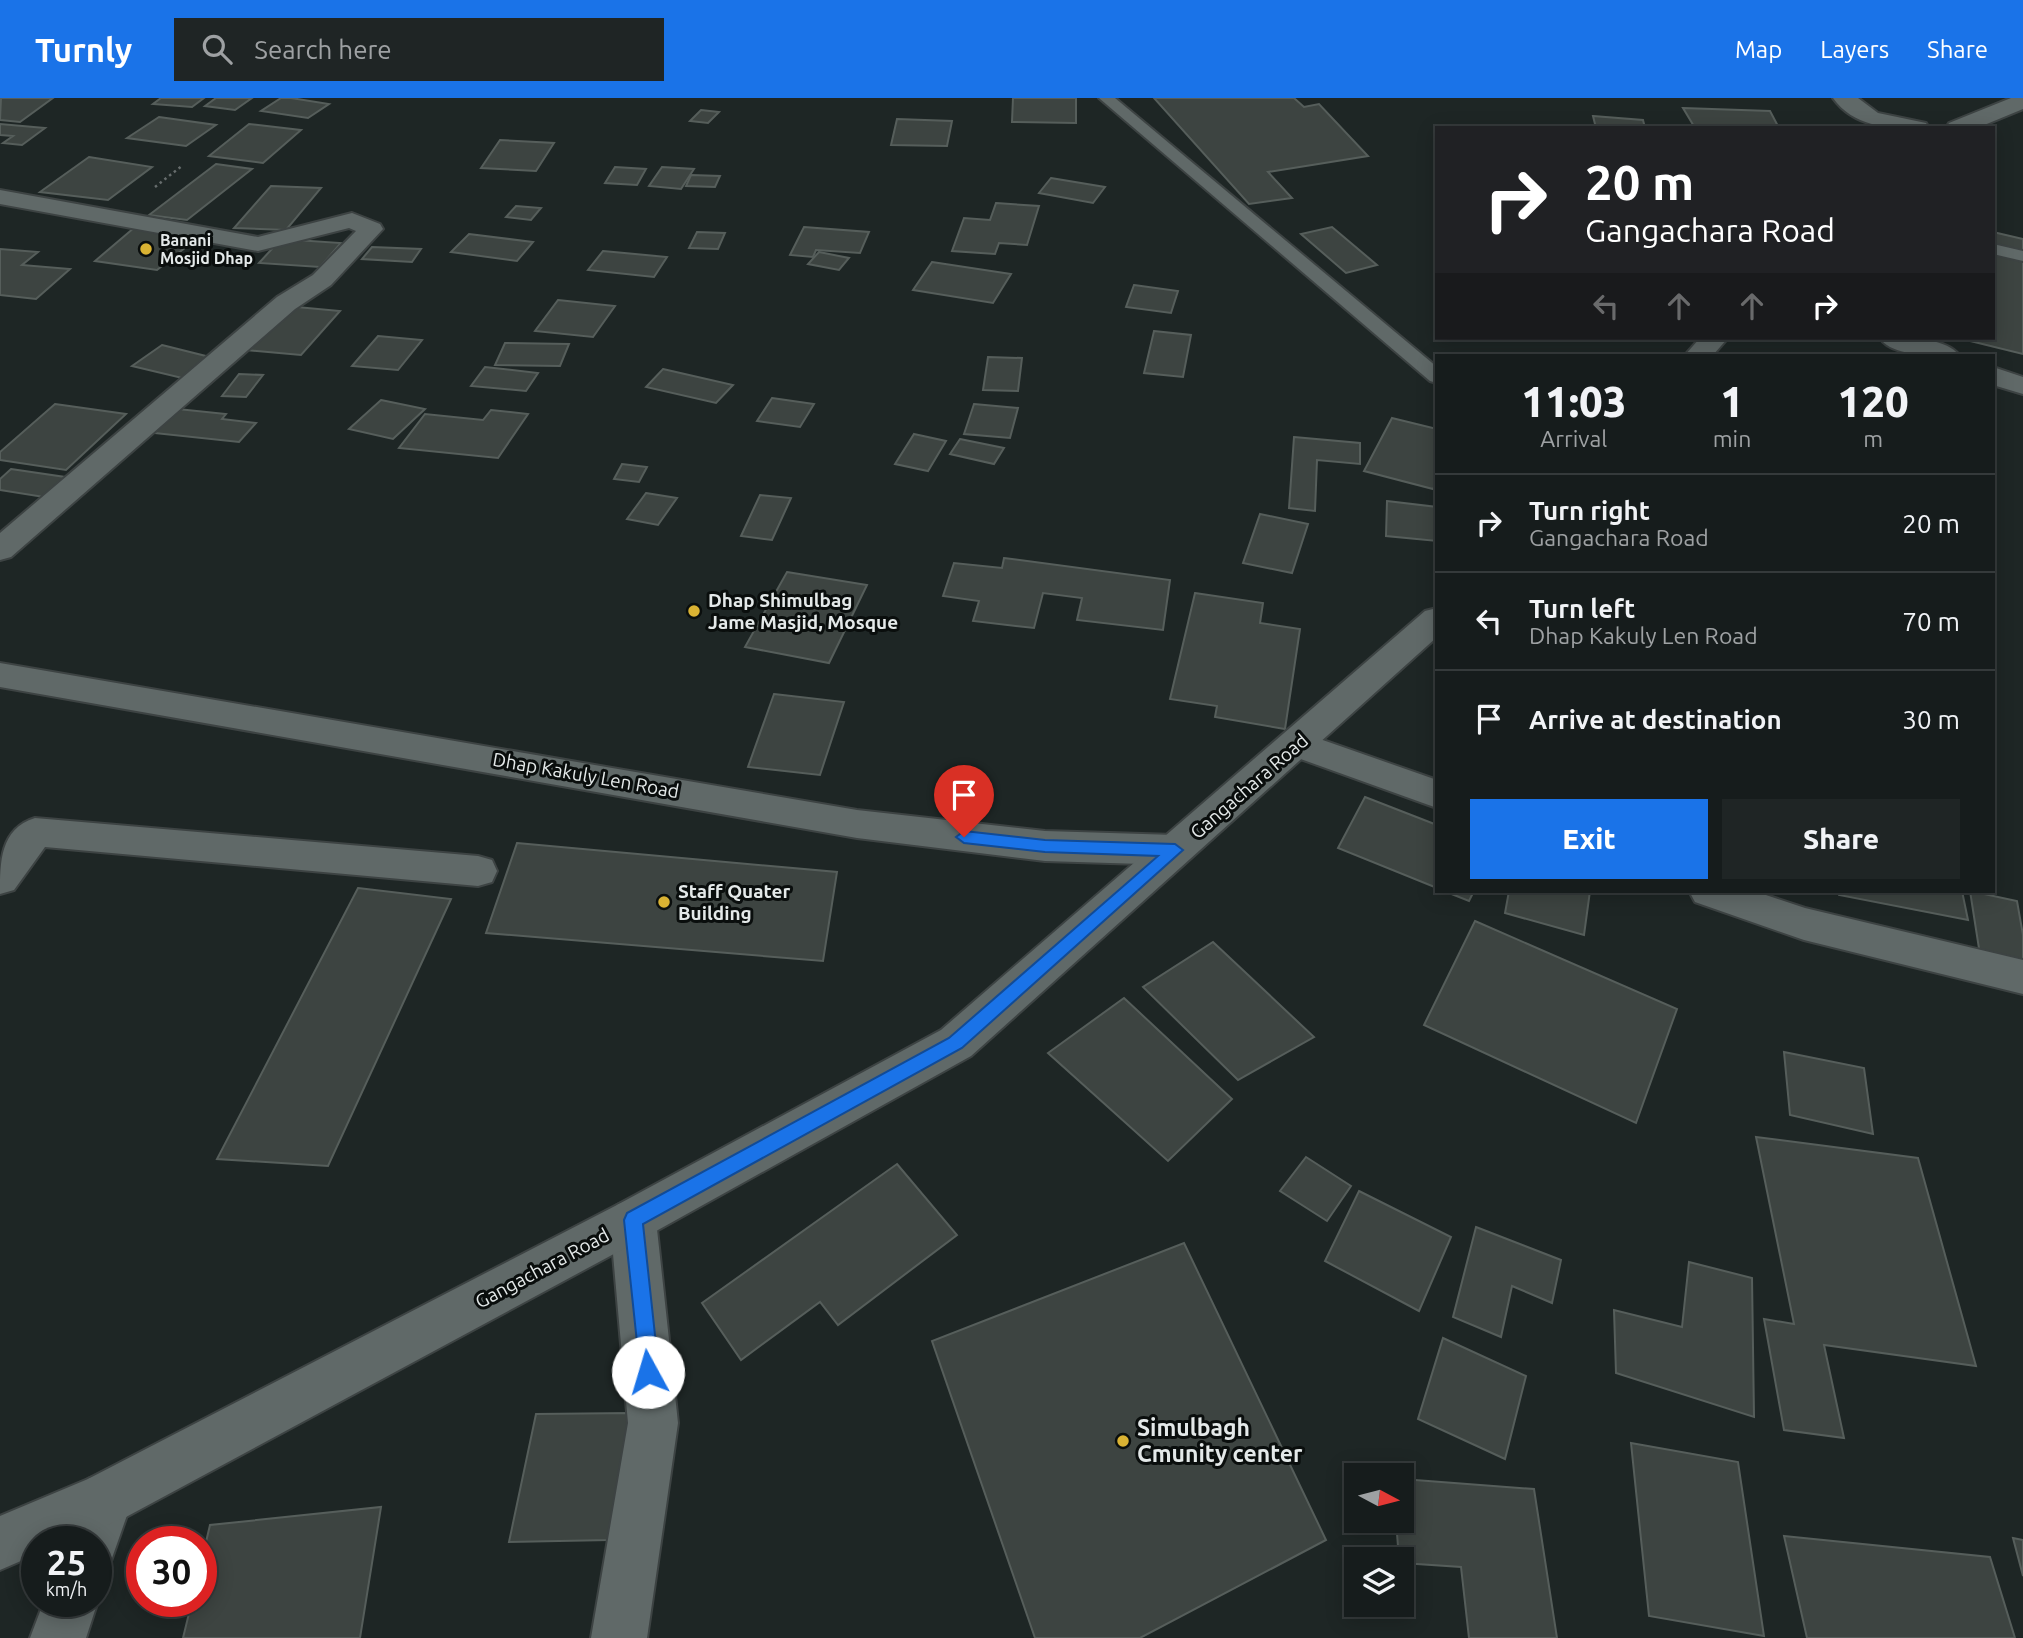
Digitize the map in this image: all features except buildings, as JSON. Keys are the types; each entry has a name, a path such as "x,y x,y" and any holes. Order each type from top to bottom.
{"street":[{"path":"1844,98 1871,118 1909,126"},
{"path":"1962,126 2023,101"},
{"path":"0,197 258,244 352,220 371,229 322,280 286,303 256,328 0,550"},
{"path":"1699,354 1713,340"},
{"path":"1899,340 1942,354"},
{"path":"1995,375 2023,387"},
{"name":"Gangachara Road","path":"0,1543 99,1520 633,1220 956,1043 1435,621"},
{"name":"Dhap Kakuly Len Road","path":"0,676 471,755 857,824 1045,846 1175,850"},
{"path":"1297,744 1435,793"},
{"path":"0,879 35,832 478,871"},
{"path":"1715,893 1804,924 2023,977"},
{"path":"619,1638 653,1423 633,1220"},
{"path":"58,1638 65,1617"}],"lane":[{"path":"1106,98 1435,375"},
{"path":"1995,249 2023,256"}],"place":[{"name":"Banani Mosjid Dhap","path":"146,249"},
{"name":"Dhap Shimulbag Jame Masjid, Mosque","path":"694,611"},
{"name":"Staff Quater Building","path":"664,902"},
{"name":"Simulbagh Cmunity center","path":"1123,1441"}],"route":[{"path":"648,1372 633,1220 956,1043 1175,850 1045,846 964,837"}]}
